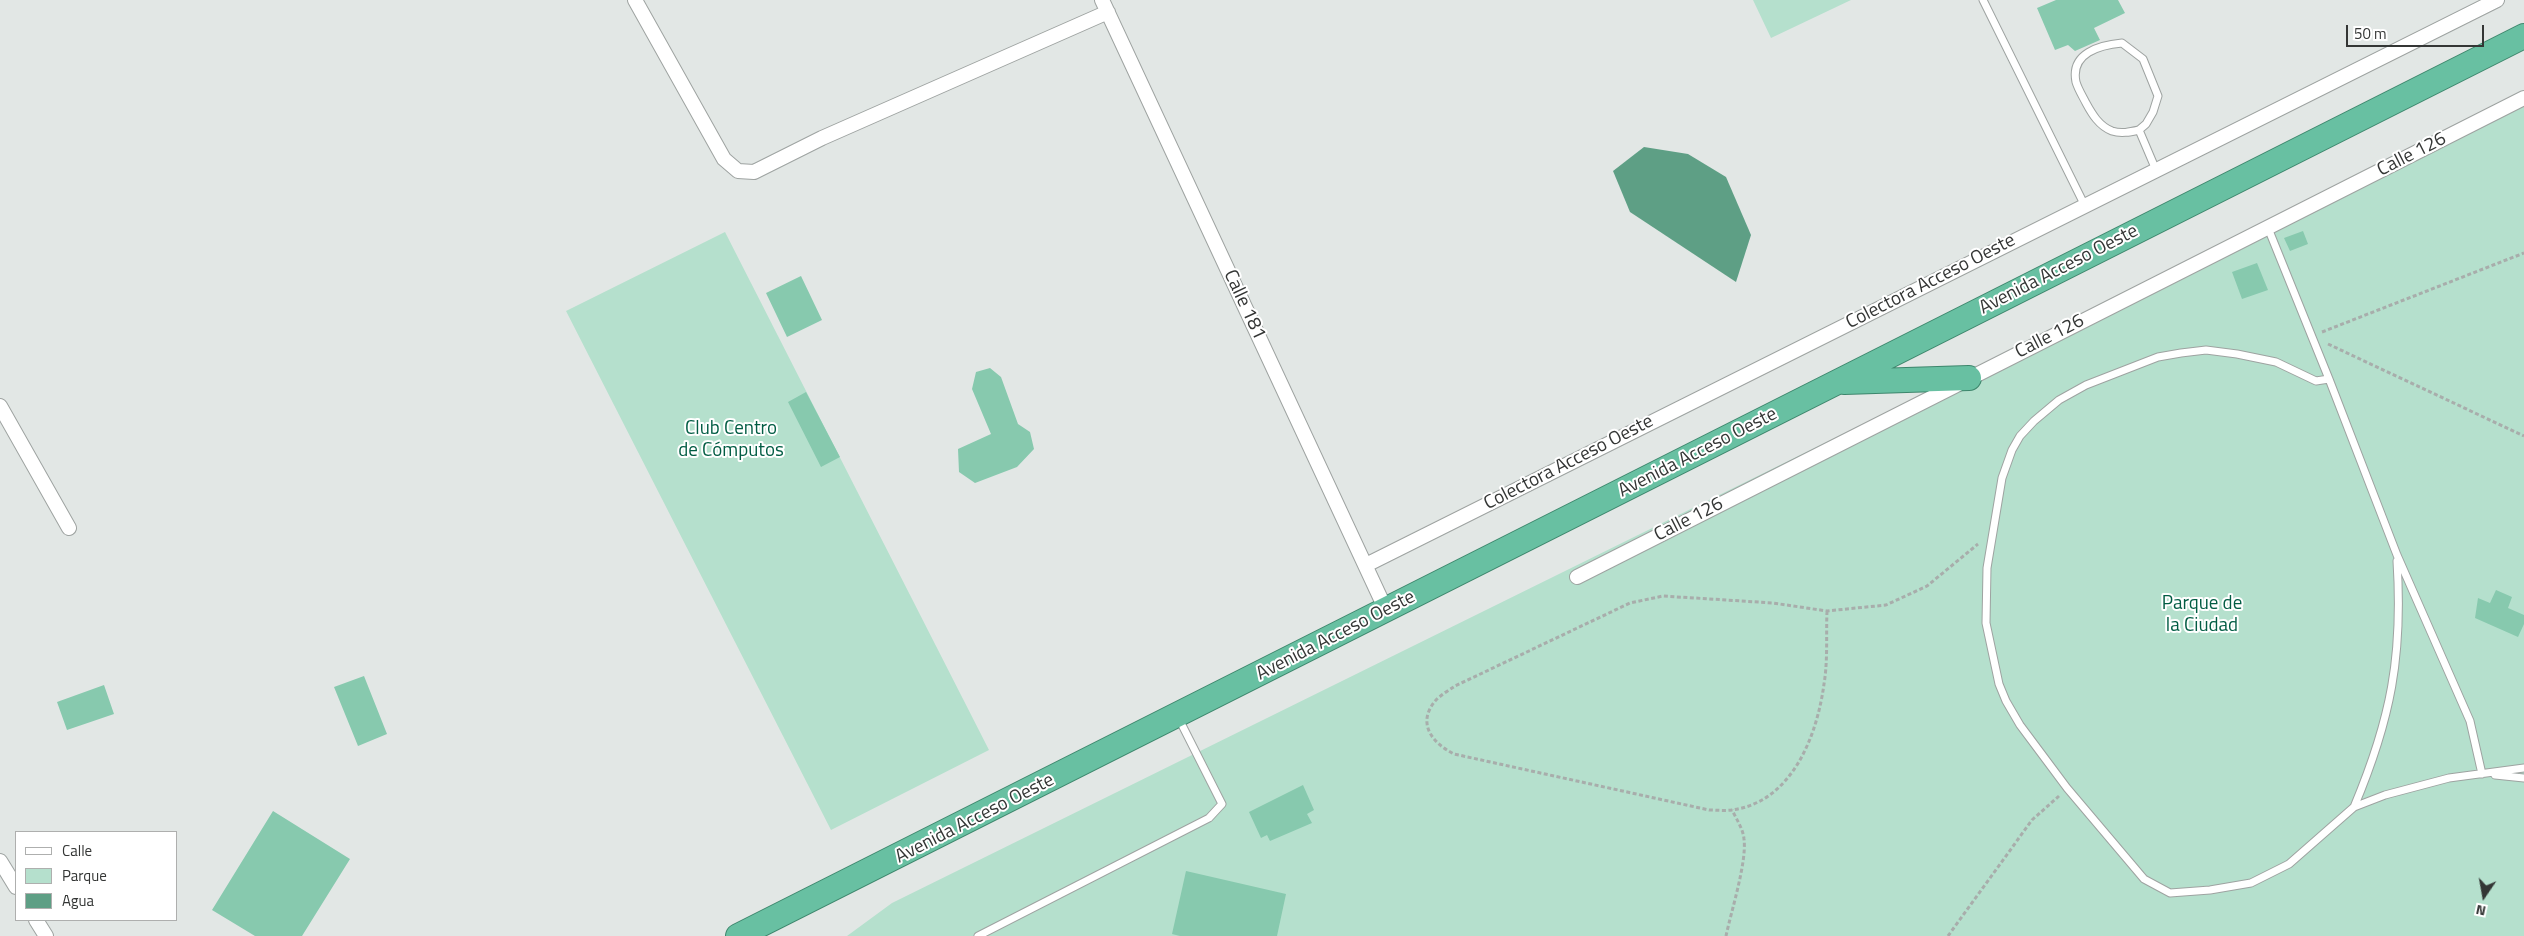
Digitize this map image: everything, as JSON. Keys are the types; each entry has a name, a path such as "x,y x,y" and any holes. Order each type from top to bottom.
{"highway":[{"name":"Avenida Acceso Oeste","path":"872,871 2524,36"},
{"path":"1837,382 1969,378"},
{"path":"738,936 872,871"},
{"path":"774,936 872,871"}],"street":[{"path":"635,0 724,159 738,171 754,172 1105,6"},
{"name":"Colectora Acceso Oeste","path":"1366,565 2497,0"},
{"name":"Calle 181","path":"1105,6 1386,610"},
{"name":"Calle 126","path":"1577,577 2524,98"},
{"path":"0,406 69,528"},
{"path":"0,860 15,885"},
{"path":"37,921 46,936"}],"lane":[{"path":"1983,0 2085,206"},
{"path":"2122,43 2143,59 2158,96 2153,112 2139,130 2121,133 2110,130 2099,122 2093,117 2076,82 2077,71 2084,55 2100,45 2122,43"},
{"path":"2139,130 2156,170"},
{"path":"2268,228 2397,555 2470,721 2482,774"},
{"path":"2329,379 2316,381 2276,362 2206,350 2158,357 2086,385 2058,400 2020,436 2002,478 1987,568 1986,624 1999,684 2020,725 2067,788 2144,879 2170,893 2210,890 2252,883 2289,864 2354,807 2417,785 2524,768"},
{"path":"2354,807 2374,760 2388,710 2397,659 2400,607 2397,555"},
{"path":"978,936 1209,818 1222,804 1177,716"},
{"path":"2482,774 2524,778"}],"path":[{"path":"2312,336 2524,254"},
{"path":"2312,336 2524,436"},
{"path":"1827,611 1825,682 1817,719 1805,749 1792,774 1777,789 1758,802 1732,810 1709,810 1454,754 1439,746 1428,731 1427,713 1436,699 1455,686 1630,603 1663,596 1773,603 1827,611 1886,604 1927,586 1992,532"},
{"path":"1948,936 2032,820 2067,788"},
{"path":"1726,936 1743,858 1744,840 1740,825 1732,810"}],"green space":[{"path":"1753,0 1851,0 1771,38"},
{"name":"Parque de la Ciudad","path":"2524,98 2524,936 847,936 892,903"},
{"name":"Club Centro de Cómputos","path":"725,232 989,750 831,830 566,311"}],"water":[{"path":"1644,147 1688,154 1726,177 1751,235 1736,282 1630,212 1613,171"}],"building":[{"path":"2056,0 2118,0 2125,13 2094,28 2100,40 2075,51 2068,45 2055,50 2037,8"},
{"path":"2303,231 2308,244 2290,251 2284,238"},
{"path":"2257,263 2268,290 2242,299 2232,272"},
{"path":"801,276 822,320 787,337 766,293"},
{"path":"990,368 1001,377 1018,424 1030,432 1034,449 1017,467 975,483 959,472 958,449 991,434 972,389 976,372"},
{"path":"806,392 840,457 821,467 788,402"},
{"path":"2496,590 2512,597 2508,608 2524,615 2524,624 2518,637 2475,618 2478,598 2490,603"},
{"path":"364,676 387,734 358,746 334,687"},
{"path":"104,685 114,714 67,730 57,702"},
{"path":"1303,785 1314,810 1307,814 1312,823 1270,841 1267,835 1261,838 1249,812"},
{"path":"273,811 350,859 302,936 255,936 212,910"},
{"path":"1186,871 1286,894 1277,936 1180,936 1172,934"}]}
